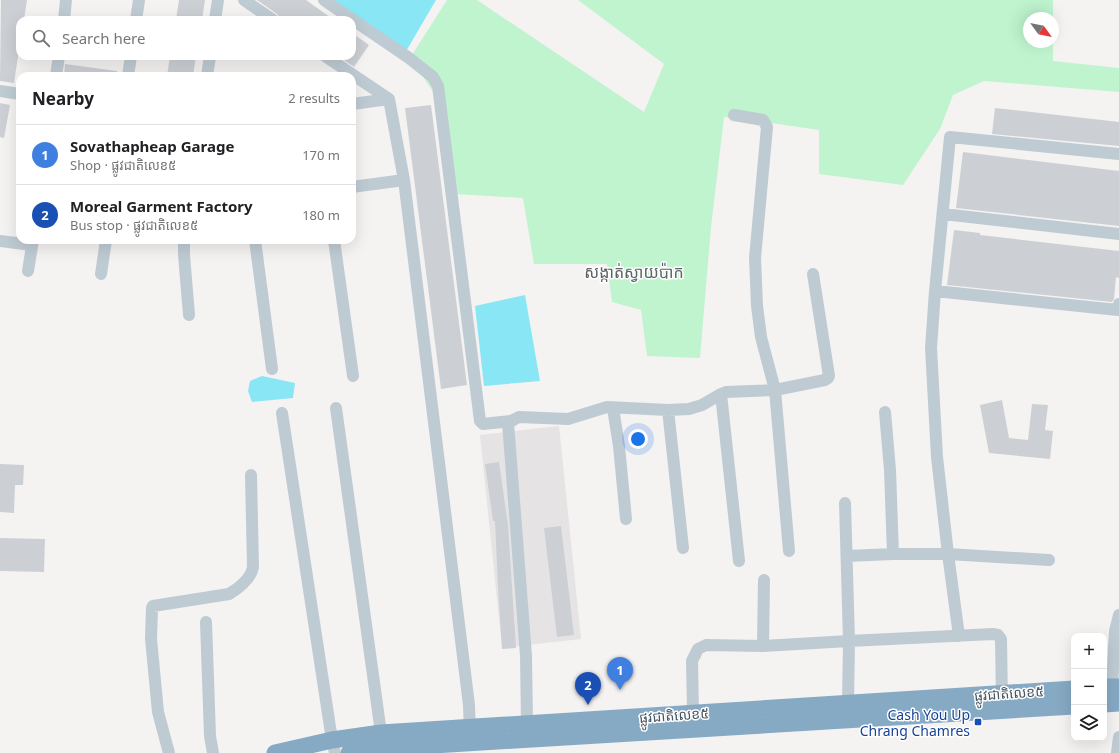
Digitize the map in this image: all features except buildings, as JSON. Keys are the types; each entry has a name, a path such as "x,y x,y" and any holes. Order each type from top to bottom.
{"highway":[{"name":"ផ្លូវជាតិលេខ៥","path":"275,753 333,747 381,733 470,735 1002,702 1071,690"},
{"name":"ផ្លូវជាតិលេខ៥","path":"676,722 693,713 848,704 1002,702 1071,706"},
{"path":"1107,704 1119,703"},
{"name":"ផ្លូវជាតិលេខ៥","path":"349,753 470,735 527,724 567,729"}],"street":[{"path":"64,16 66,0"},
{"path":"137,16 139,0"},
{"path":"216,16 218,0"},
{"path":"244,0 267,16"},
{"path":"324,0 347,16"},
{"path":"356,22 409,58 433,77 438,86 480,421 483,424 511,421 519,417 568,419 607,406 613,408 668,410 689,409 702,405 726,392 775,390 825,380 829,376 813,274"},
{"path":"57,72 58,60"},
{"path":"129,72 130,60"},
{"path":"208,72 209,60"},
{"path":"331,60 349,72"},
{"path":"356,77 389,99 404,180 469,705 470,735"},
{"path":"0,90 16,93"},
{"path":"356,103 389,99"},
{"path":"734,115 763,120 767,127 755,258 756,298 762,337 775,390 789,551"},
{"path":"959,636 937,457 931,348 950,137 1119,154"},
{"path":"356,186 404,180"},
{"path":"943,214 1119,234"},
{"path":"0,241 16,242"},
{"path":"28,271 32,244"},
{"path":"101,274 105,244"},
{"path":"184,244 189,315"},
{"path":"256,244 272,369"},
{"path":"335,244 352,376"},
{"path":"935,291 1118,310 1119,304"},
{"path":"721,394 739,561"},
{"path":"336,408 381,733"},
{"path":"613,408 619,446 626,519"},
{"path":"668,410 683,548"},
{"path":"885,412 890,470 893,554"},
{"path":"282,413 333,747"},
{"path":"511,421 508,424 508,429 526,656 527,724"},
{"path":"169,753 158,712 151,640 152,608 153,606 230,594 247,579 253,570 251,475"},
{"path":"846,503 849,641 848,704"},
{"path":"847,556 948,554 1049,560"},
{"path":"763,646 764,580"},
{"path":"1112,687 1115,631 1119,615"},
{"path":"206,622 210,736 213,753"},
{"path":"693,713 692,661 698,649 706,645 763,646 993,634 998,635 1001,639 1002,702"},
{"path":"1118,753 1119,737"}],"shaded area":[{"path":"559,426 581,639 502,648 480,435"}],"green space":[{"path":"447,0 477,0 644,112 664,64 578,0 1053,0 1053,12 1023,12 1023,48 1053,48 1053,61 1119,68 1119,92 984,81 953,95 940,129 903,185 819,174 819,130 724,117 711,227 700,358 647,356 641,310 612,302 607,264 534,264 523,198 455,194 443,106 410,58"}],"water":[{"path":"331,0 436,0 405,53 356,18 356,16 353,16"},
{"path":"525,295 540,381 484,386 475,306"},
{"path":"262,376 295,383 293,398 252,402 248,391 250,381"}],"place":[{"name":"Sovathapheap Garage","path":"620,690"},
{"name":"Moreal Garment Factory","path":"588,705"},
{"name":"Cash You Up Chrang Chamres","path":"978,722"}],"district":[{"name":"សង្កាត់ស្វាយប៉ាក","path":"634,272"}]}
